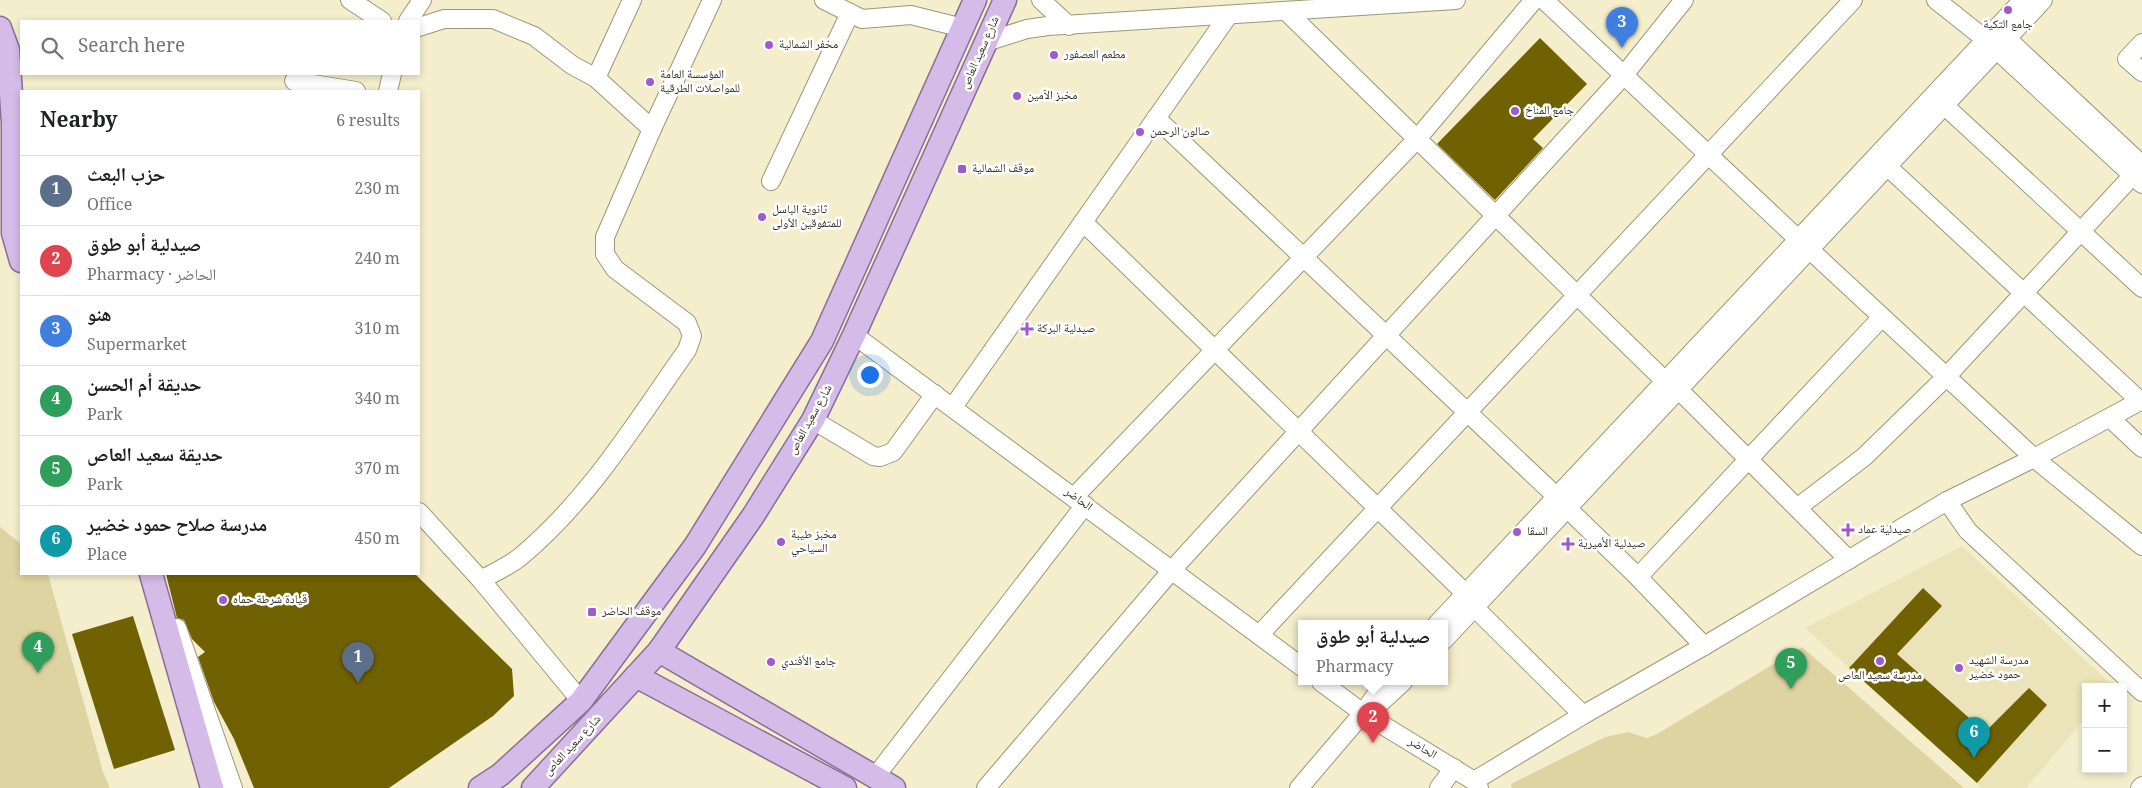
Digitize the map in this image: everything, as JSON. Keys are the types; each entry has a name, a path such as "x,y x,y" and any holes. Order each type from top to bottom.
{"main road":[{"path":"480,788 500,775 581,701 695,546 822,341 975,0"},
{"name":"شارع سعيد العاص","path":"533,788 659,651 753,516 813,420 854,335 1005,0"},
{"path":"0,28 8,50 11,105 13,234 20,258"},
{"path":"151,575 212,788"},
{"path":"659,651 885,783"},
{"path":"636,676 845,788"}],"street":[{"path":"350,0 380,20"},
{"path":"409,20 422,0"},
{"path":"596,78 612,49 632,0"},
{"path":"481,580 519,558 554,525 593,483 687,350 692,336 687,323 615,270 606,254 605,236 712,0"},
{"path":"824,0 862,20 911,15 963,28"},
{"path":"1041,0 1069,26"},
{"path":"986,42 1026,29 1228,16 1282,8 1456,0"},
{"path":"885,783 1080,501 1215,350 1417,139 1534,0"},
{"path":"1544,0 2034,458 2142,546"},
{"path":"986,788 1172,570 1624,75 1684,0"},
{"path":"1259,635 1853,0"},
{"path":"1797,508 1864,457 1946,377 2080,232 2139,175 1997,39 1936,0"},
{"path":"1804,244 1888,167 1945,106 1997,39 2023,0"},
{"path":"1448,636 1475,608 1562,503 1804,244 1997,39 2043,0"},
{"path":"1282,8 1849,560"},
{"path":"771,181 850,13"},
{"path":"953,407 1228,16"},
{"path":"420,27 444,19 493,18 534,36 572,65 596,78 652,129"},
{"path":"2142,43 2127,59 2142,72"},
{"path":"388,90 392,75"},
{"path":"294,82 349,90"},
{"path":"1945,106 2142,288"},
{"path":"1156,118 1562,503 1638,577 1704,646"},
{"path":"1476,785 1583,715 1704,646 1947,501 2034,458 2141,401 2023,294 1888,167"},
{"path":"1083,222 1465,593"},
{"path":"1638,577 1882,317"},
{"name":"الحاضر","path":"854,335 1298,664"},
{"path":"813,420 873,456 880,457 893,452 935,394"},
{"path":"2110,418 2142,448"},
{"path":"1947,501 1968,531 2142,692"},
{"path":"1441,620 1465,593 1562,503"},
{"path":"420,513 481,580 581,701"},
{"path":"162,575 179,635 233,788"},
{"path":"1475,608 1583,715"},
{"name":"الحاضر","path":"1325,685 1363,713 1454,768 1476,785"},
{"path":"1299,788 1363,713 1383,685"},
{"path":"1363,713 1378,705 1400,685"},
{"path":"1439,788 1454,768"}],"shaded area":[{"path":"0,527 20,543 20,575 48,575 103,772 110,788 0,788"},
{"path":"1962,546 2110,683 2082,683 2082,722 2026,788 1982,788 1805,628"},
{"path":"1802,647 1964,788 1512,788 1511,784 1605,737 1628,732 1647,738 1657,734"}],"building":[{"name":"جامع المناخ","path":"1540,38 1587,84 1533,139 1543,148 1495,200 1437,144"},
{"path":"166,575 416,575 512,669 514,696 493,716 389,788 254,788 234,739 214,702 198,657 205,652 192,639 184,620 177,618"},
{"path":"1923,588 1942,606 1897,654 1985,732 2029,688 2047,705 1977,783 1849,668"},
{"path":"133,616 175,750 114,769 72,634"}],"place":[{"name":"جامع التكية","path":"2008,10"},
{"name":"مخفر الشمالية","path":"769,45"},
{"name":"هنو","path":"1622,48"},
{"name":"مطعم العصفور","path":"1054,55"},
{"name":"المؤسسة العامة للمواصلات الطرقية","path":"650,82"},
{"name":"مخبز الآمين","path":"1017,96"},
{"name":"جامع المناخ","path":"1515,111"},
{"name":"صالون الرحمن","path":"1140,132"},
{"name":"موقف الشمالية","path":"962,169"},
{"name":"ثانوية الباسل للمتفوقين الأولى","path":"762,217"},
{"name":"صيدلية البركة","path":"1027,329"},
{"name":"صيدلية عماد","path":"1848,530"},
{"name":"السقا","path":"1517,532"},
{"name":"مخبز طيبة السياحي","path":"781,542"},
{"name":"صيدلية الأميرية","path":"1568,544"},
{"name":"قيادة شرطة حماه","path":"223,600"},
{"name":"موقف الحاضر","path":"592,612"},
{"name":"مدرسة سعيد العاص","path":"1880,661"},
{"name":"جامع الأفندي","path":"771,662"},
{"name":"مدرسة الشهيد حمود خضير","path":"1959,668"},
{"name":"حديقة أم الحسن","path":"38,673"},
{"name":"حزب البعث","path":"358,683"},
{"name":"حديقة سعيد العاص","path":"1791,689"},
{"name":"صيدلية أبو طوق","path":"1373,743"},
{"name":"مدرسة صلاح حمود خضير","path":"1974,758"}]}
